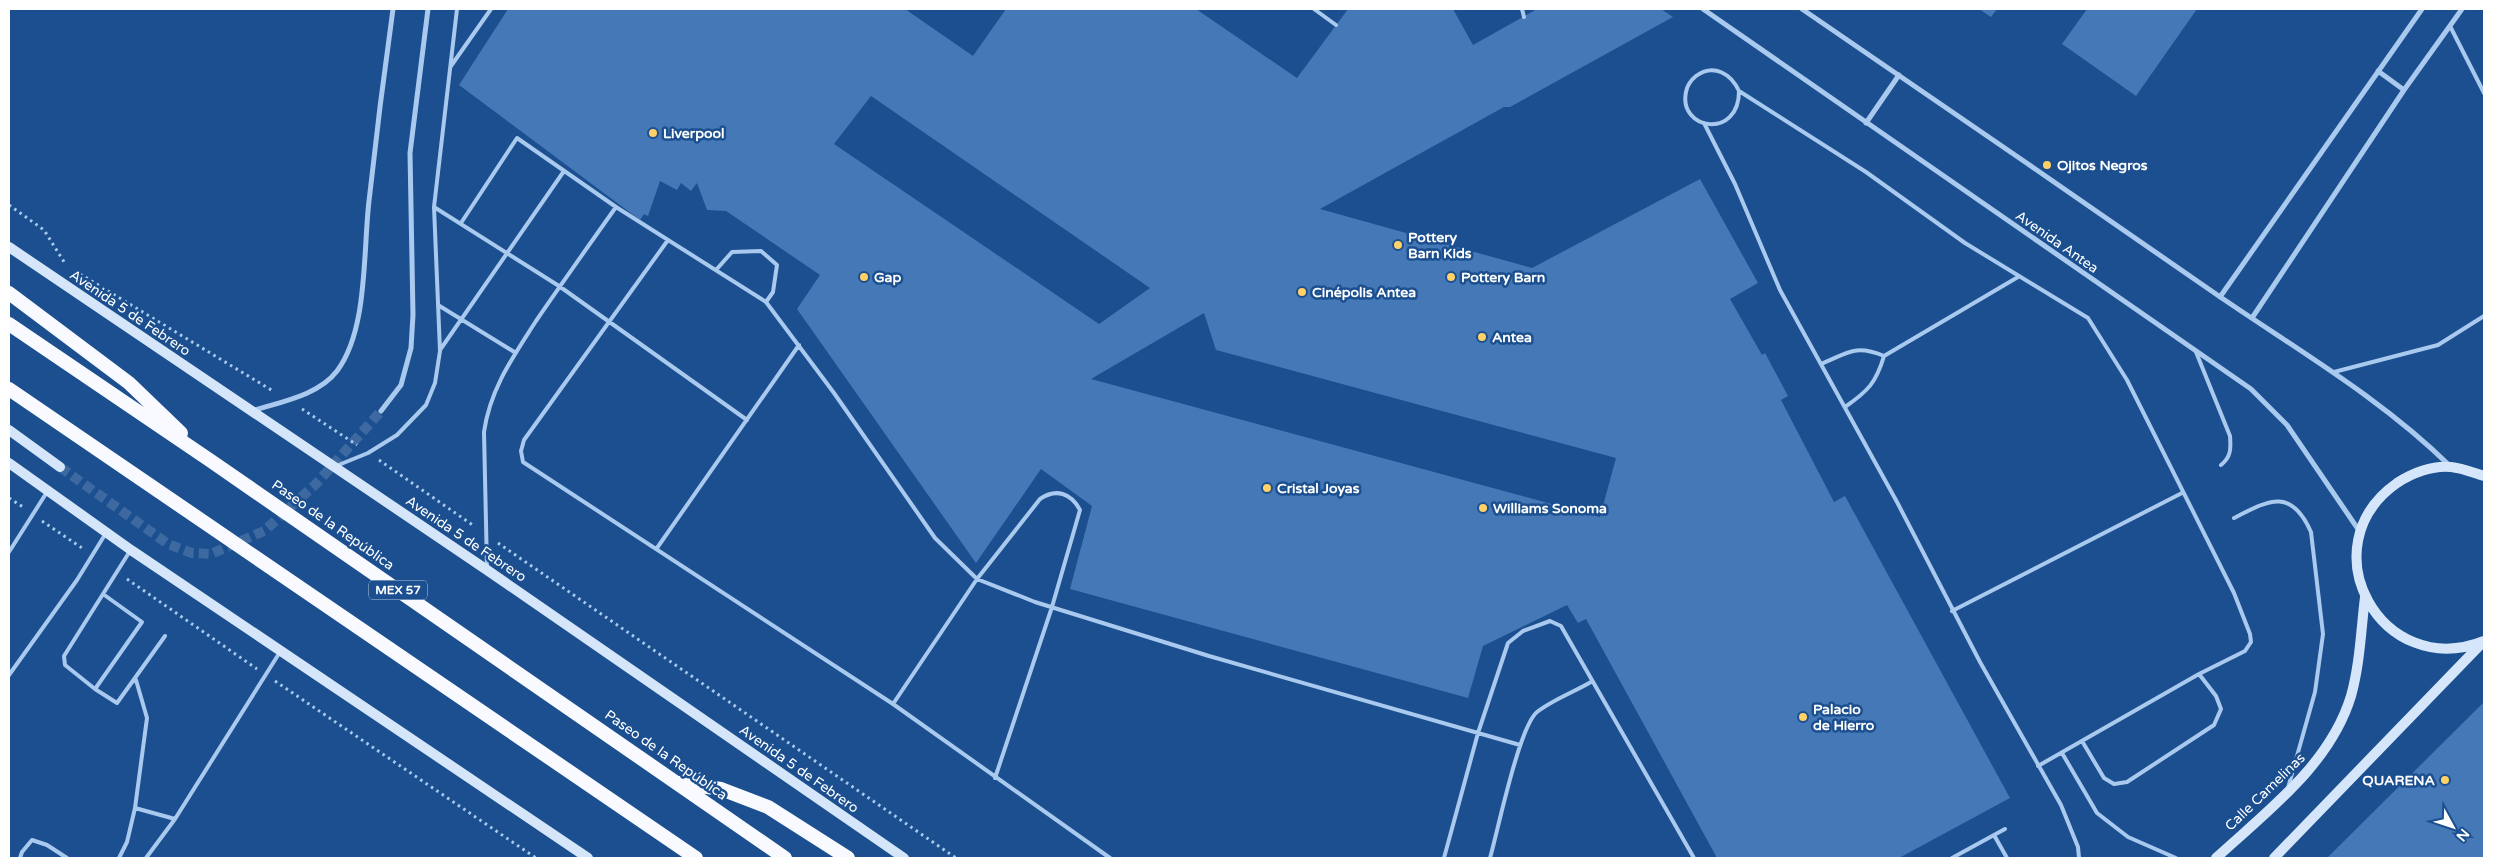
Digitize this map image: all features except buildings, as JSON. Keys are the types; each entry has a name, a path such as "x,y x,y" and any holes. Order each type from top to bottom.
{"highway":[{"path":"9,293 129,383 210,460"},
{"name":"Paseo de la República","path":"9,324 210,460 785,858"},
{"path":"9,389 696,858"},
{"path":"678,783 721,788 768,807 848,858"}],"main road":[{"name":"Avenida 5 de Febrero","path":"9,248 487,570 904,858"},
{"path":"9,430 60,467"},
{"path":"9,463 130,550 588,858"},
{"path":"2484,476 2451,467 2420,472 2405,478 2385,492 2370,510 2360,532 2356,565 2365,597 2380,621 2402,638 2428,648 2456,649 2484,641"},
{"name":"Calle Camelinas","path":"2216,858 2287,792 2319,758 2337,729 2351,696 2358,665 2365,597"},
{"path":"2274,858 2484,641"}],"street":[{"path":"250,411 288,400 314,389 336,373 349,351 358,318 369,203 393,9"},
{"path":"381,411 401,385 411,348 413,315 410,153 428,9"},
{"name":"Avenida Antea","path":"1703,9 2251,389 2287,425 2360,532"},
{"path":"1802,9 2220,297 2334,372 2424,441 2451,467"},
{"path":"2220,297 2422,9"},
{"path":"2252,318 2404,90 2462,9"},
{"path":"2378,71 2404,90"},
{"path":"1866,123 1899,75"}],"lane":[{"path":"334,467 368,453 397,435 426,405 435,383 440,351 434,207 457,9"},
{"path":"449,68 491,9"},
{"path":"1314,9 1336,25"},
{"path":"1522,9 1524,16"},
{"path":"2450,26 2484,93"},
{"path":"1715,70 1726,73 1734,81 1739,91 1739,103 1735,113 1726,121 1715,125 1704,124 1694,118 1687,109 1685,98 1687,87 1694,77 1704,71 1715,70"},
{"path":"1739,91 1866,172 1965,243 2088,318 2126,380 2234,593 2250,634 2251,642 2245,651 2199,674 2038,766"},
{"path":"1704,124 1735,184 1780,290 1897,502 1952,611 2070,825 2078,846 2079,858"},
{"path":"461,223 517,138 616,208 766,302 935,538 977,579 1052,607 1209,656 1520,745"},
{"path":"440,351 564,171"},
{"path":"434,207 559,286 747,420"},
{"path":"487,570 484,432 487,411 496,386 516,353 559,286 616,208"},
{"path":"668,240 608,320 524,440 521,451 523,462 566,488 893,704 1110,858"},
{"path":"716,270 732,252 761,251 777,265 773,292 766,302"},
{"path":"1845,407 1867,392 1879,373 1884,356 2018,277"},
{"path":"438,305 516,353"},
{"path":"2334,372 2438,344 2484,316"},
{"path":"657,548 799,346"},
{"path":"1821,364 1855,350 1866,348 1884,356"},
{"path":"2196,352 2230,436 2231,449 2228,460 2221,465"},
{"path":"9,552 48,492"},
{"path":"893,704 977,579 1040,499 1049,493 1059,492 1075,502 1080,510 1052,607 995,778"},
{"path":"1952,611 2182,493"},
{"path":"2234,518 2266,502 2282,500 2293,505 2305,517 2311,532 2323,634 2314,692 2287,792"},
{"path":"9,675 77,580 106,533"},
{"path":"130,550 64,656 65,665 95,689 117,703 136,680 165,636"},
{"path":"95,689 142,622 103,594"},
{"path":"1444,858 1478,733 1508,643 1538,624 1550,621 1560,626 1694,858"},
{"path":"146,858 175,819 281,650"},
{"path":"2082,741 2104,778 2114,784 2127,782 2214,725 2221,709 2216,696 2199,674"},
{"path":"119,858 127,842 135,808 147,718 136,680"},
{"path":"1490,858 1520,745 1528,724 1537,712 1591,682"},
{"path":"2062,752 2097,813 2128,836 2176,858"},
{"path":"135,808 175,819"},
{"path":"1952,858 2005,829"},
{"path":"1994,835 2008,858"},
{"path":"20,858 22,852 32,840 47,845 67,858"}],"path":[{"path":"9,206 44,230 65,265 288,400 368,453 956,858"}],"tunnel":[{"path":"60,467 168,544 192,553 211,554 264,531 316,484 381,411"}],"place":[{"name":"Liverpool","path":"653,133"},
{"name":"Ojitos Negros","path":"2047,165"},
{"name":"Pottery Barn Kids","path":"1398,245"},
{"name":"Gap","path":"864,277"},
{"name":"Pottery Barn","path":"1451,277"},
{"name":"Cinépolis Antea","path":"1302,292"},
{"name":"Antea","path":"1482,337"},
{"name":"Cristal Joyas","path":"1267,488"},
{"name":"Williams Sonoma","path":"1483,508"},
{"name":"Palacio de Hierro","path":"1803,717"},
{"name":"QUARENA","path":"2445,780"}]}
